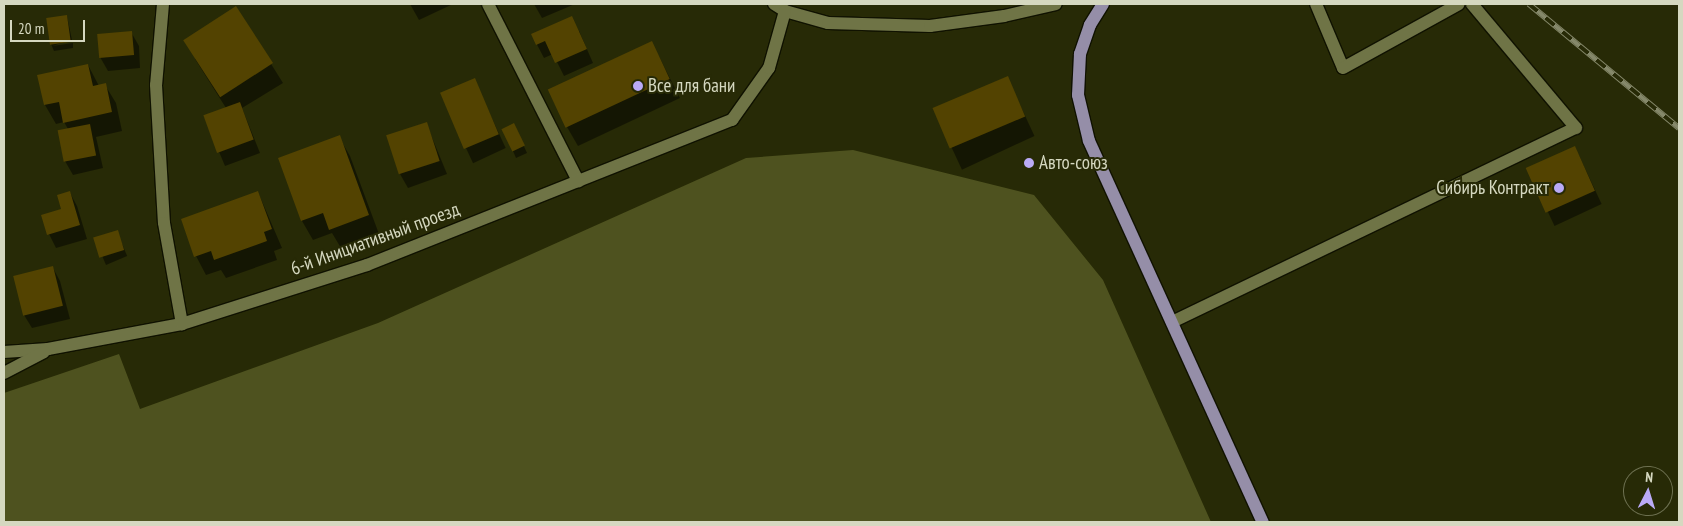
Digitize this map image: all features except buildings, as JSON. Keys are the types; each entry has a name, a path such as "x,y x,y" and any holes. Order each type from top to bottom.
{"main road":[{"path":"1103,4 1090,25 1080,54 1078,95 1090,141 1263,522"}],"street":[{"path":"163,4 156,85 164,222 182,324"},
{"path":"488,4 578,182"},
{"path":"774,4 785,11 828,23 930,26 1004,16 1056,4"},
{"path":"1316,4 1343,68 1459,4"},
{"path":"1172,322 1576,128 1472,4"},
{"name":"6-й Инициативный проезд","path":"4,352 48,349 182,324 367,265 732,120 769,68 785,11"},
{"path":"4,372 48,349"}],"green space":[{"path":"853,150 1034,195 1103,280 1211,522 4,522 4,393 119,354 140,409 378,323 746,158"}],"railway":[{"path":"1529,4 1679,128"}],"place":[{"name":"Все для бани","path":"638,86"},
{"name":"Авто-союз","path":"1029,163"},
{"name":"Сибирь Контракт","path":"1559,188"}]}
